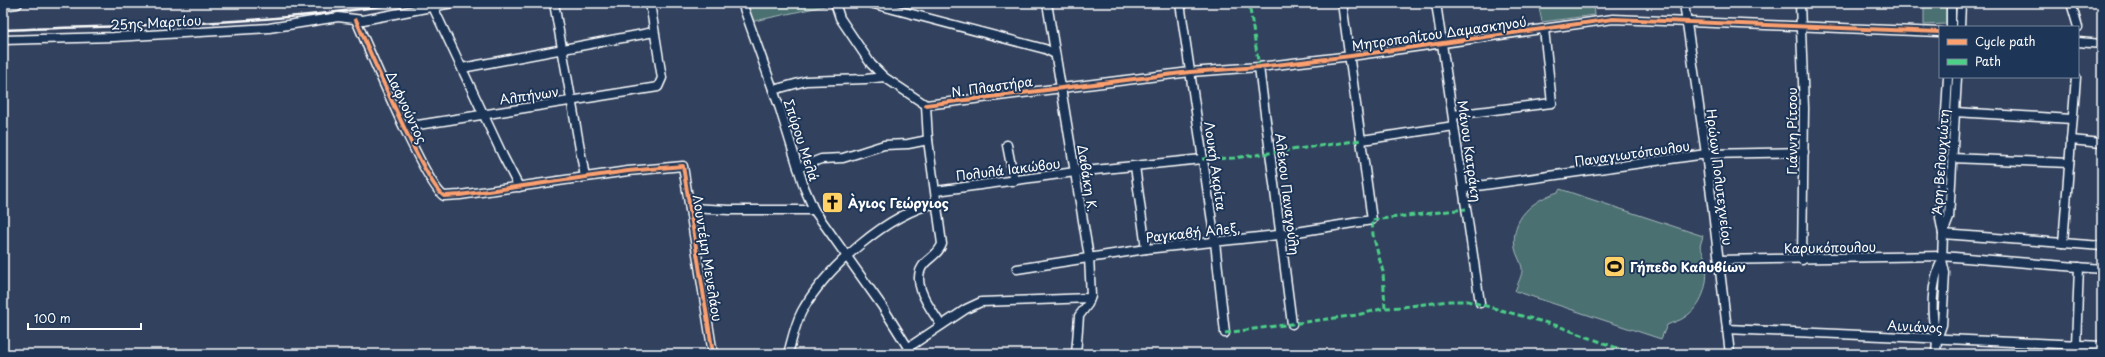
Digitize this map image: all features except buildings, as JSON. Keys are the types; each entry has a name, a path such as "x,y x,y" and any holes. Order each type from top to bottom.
{"main road":[{"path":"3,5 17,3"}],"street":[{"name":"25ης Μαρτίου","path":"3,40 114,37 269,28 338,17 356,20 374,18 452,3"},
{"path":"433,7 519,187 585,177 554,3"},
{"path":"462,68 654,32 650,3"},
{"name":"Σπύρου Μελά","path":"742,3 773,90 798,168 814,210 911,350"},
{"path":"835,3 836,12 862,52 884,76 926,105 928,140 942,244 937,253 924,263 920,270 918,282 941,326"},
{"path":"870,3 888,5 1045,49 1055,54"},
{"name":"Δαβάκη Κ.","path":"1047,3 1089,257 1090,298"},
{"name":"Λουκή Ακρίτα","path":"1180,3 1215,242 1225,334"},
{"path":"1342,3 1351,56 1362,140 1454,126"},
{"name":"Μάνου Κατράκη","path":"1436,3 1480,303"},
{"name":"Ηρώων Πολυτεχνείου","path":"1684,3 1706,154 1730,354"},
{"name":"Γιάννη Ρίτσου","path":"1800,3 1804,152 1802,260"},
{"path":"1951,3 1951,26"},
{"path":"1960,26 1961,3"},
{"path":"2071,3 2078,26"},
{"name":"Μητροπολίτου Δαμασκηνού","path":"1061,87 1190,72 1260,67 1351,56 1613,19 1939,32"},
{"name":"Δαφνούντος","path":"356,20 405,127 436,188 442,195 447,197 519,187"},
{"path":"1453,115 1552,104 1544,29"},
{"name":"Αλπήνων","path":"405,127 658,87 662,78 654,32"},
{"path":"2079,42 2102,44"},
{"name":"Αλέκου Παναγούλη","path":"1260,67 1292,324"},
{"path":"773,90 806,81 866,79 884,76"},
{"name":"Άρη Βελουχιώτη","path":"1943,234 1940,218 1948,78"},
{"name":"Άρη Βελουχιώτη","path":"1943,234 1949,218 1957,78"},
{"path":"2064,243 2076,78"},
{"name":"Ν. Πλαστήρα","path":"926,105 1061,87"},
{"path":"1955,112 2072,119"},
{"path":"798,168 821,159 843,158 884,145 908,144 928,140"},
{"name":"Ραγκαβή Αλεξ,","path":"1017,269 1146,249 1282,234 1372,220 1362,140"},
{"path":"2071,140 2102,143"},
{"path":"1007,145 1014,181"},
{"name":"Παναγιωτόπουλου","path":"1463,188 1706,154 1804,152"},
{"path":"1952,158 2069,163"},
{"name":"Πολυλά Ιακώβου","path":"936,191 1075,172 1202,159"},
{"name":"Λουντέμη Μενελάου","path":"585,177 683,166 713,354"},
{"path":"1135,166 1146,249"},
{"path":"788,354 800,315 824,278 900,216 920,207 937,203"},
{"path":"690,208 729,210 814,210"},
{"path":"1936,354 1937,339 1933,325 1935,273 1942,258 1943,234 2102,246"},
{"name":"Καρυκόπουλου","path":"1718,260 1942,258 2102,269"},
{"path":"2076,345 2079,267"},
{"path":"911,350 941,326 974,304 981,302 1090,298"},
{"path":"1076,354 1079,316 1090,298"},
{"name":"Αινιάνος","path":"1727,329 2102,346"}],"green space":[{"path":"746,3 828,3 829,5 750,22"},
{"path":"1538,3 1594,3 1595,15 1542,22"},
{"path":"1924,3 1946,3 1946,24 1924,25"},
{"name":"Γήπεδο Καλυβίων","path":"1560,189 1703,236 1700,246 1707,272 1703,294 1696,307 1691,312 1681,320 1667,325 1661,339 1515,291 1522,270 1515,248 1514,237 1516,228 1520,219 1532,205 1549,195 1558,192"}],"railway":[{"path":"3,30 252,20 301,16 400,3"}],"marked path":[{"path":"1250,9 1259,67"},
{"path":"1202,159 1234,158 1362,140"},
{"path":"1385,308 1383,272 1373,235 1372,220 1466,209"},
{"path":"1225,333 1357,315 1385,308 1449,301 1468,301 1558,326 1633,354"}],"cycle path":[{"path":"926,105 1190,72 1259,67 1351,56 1613,19 1939,32"},
{"path":"356,20 411,143 424,168 436,187 444,196 628,171 683,166 713,354"}],"place":[{"name":"Ὰγιος Γεώργιος","path":"832,202"},
{"name":"Γήπεδο Καλυβίων","path":"1614,266"}]}
